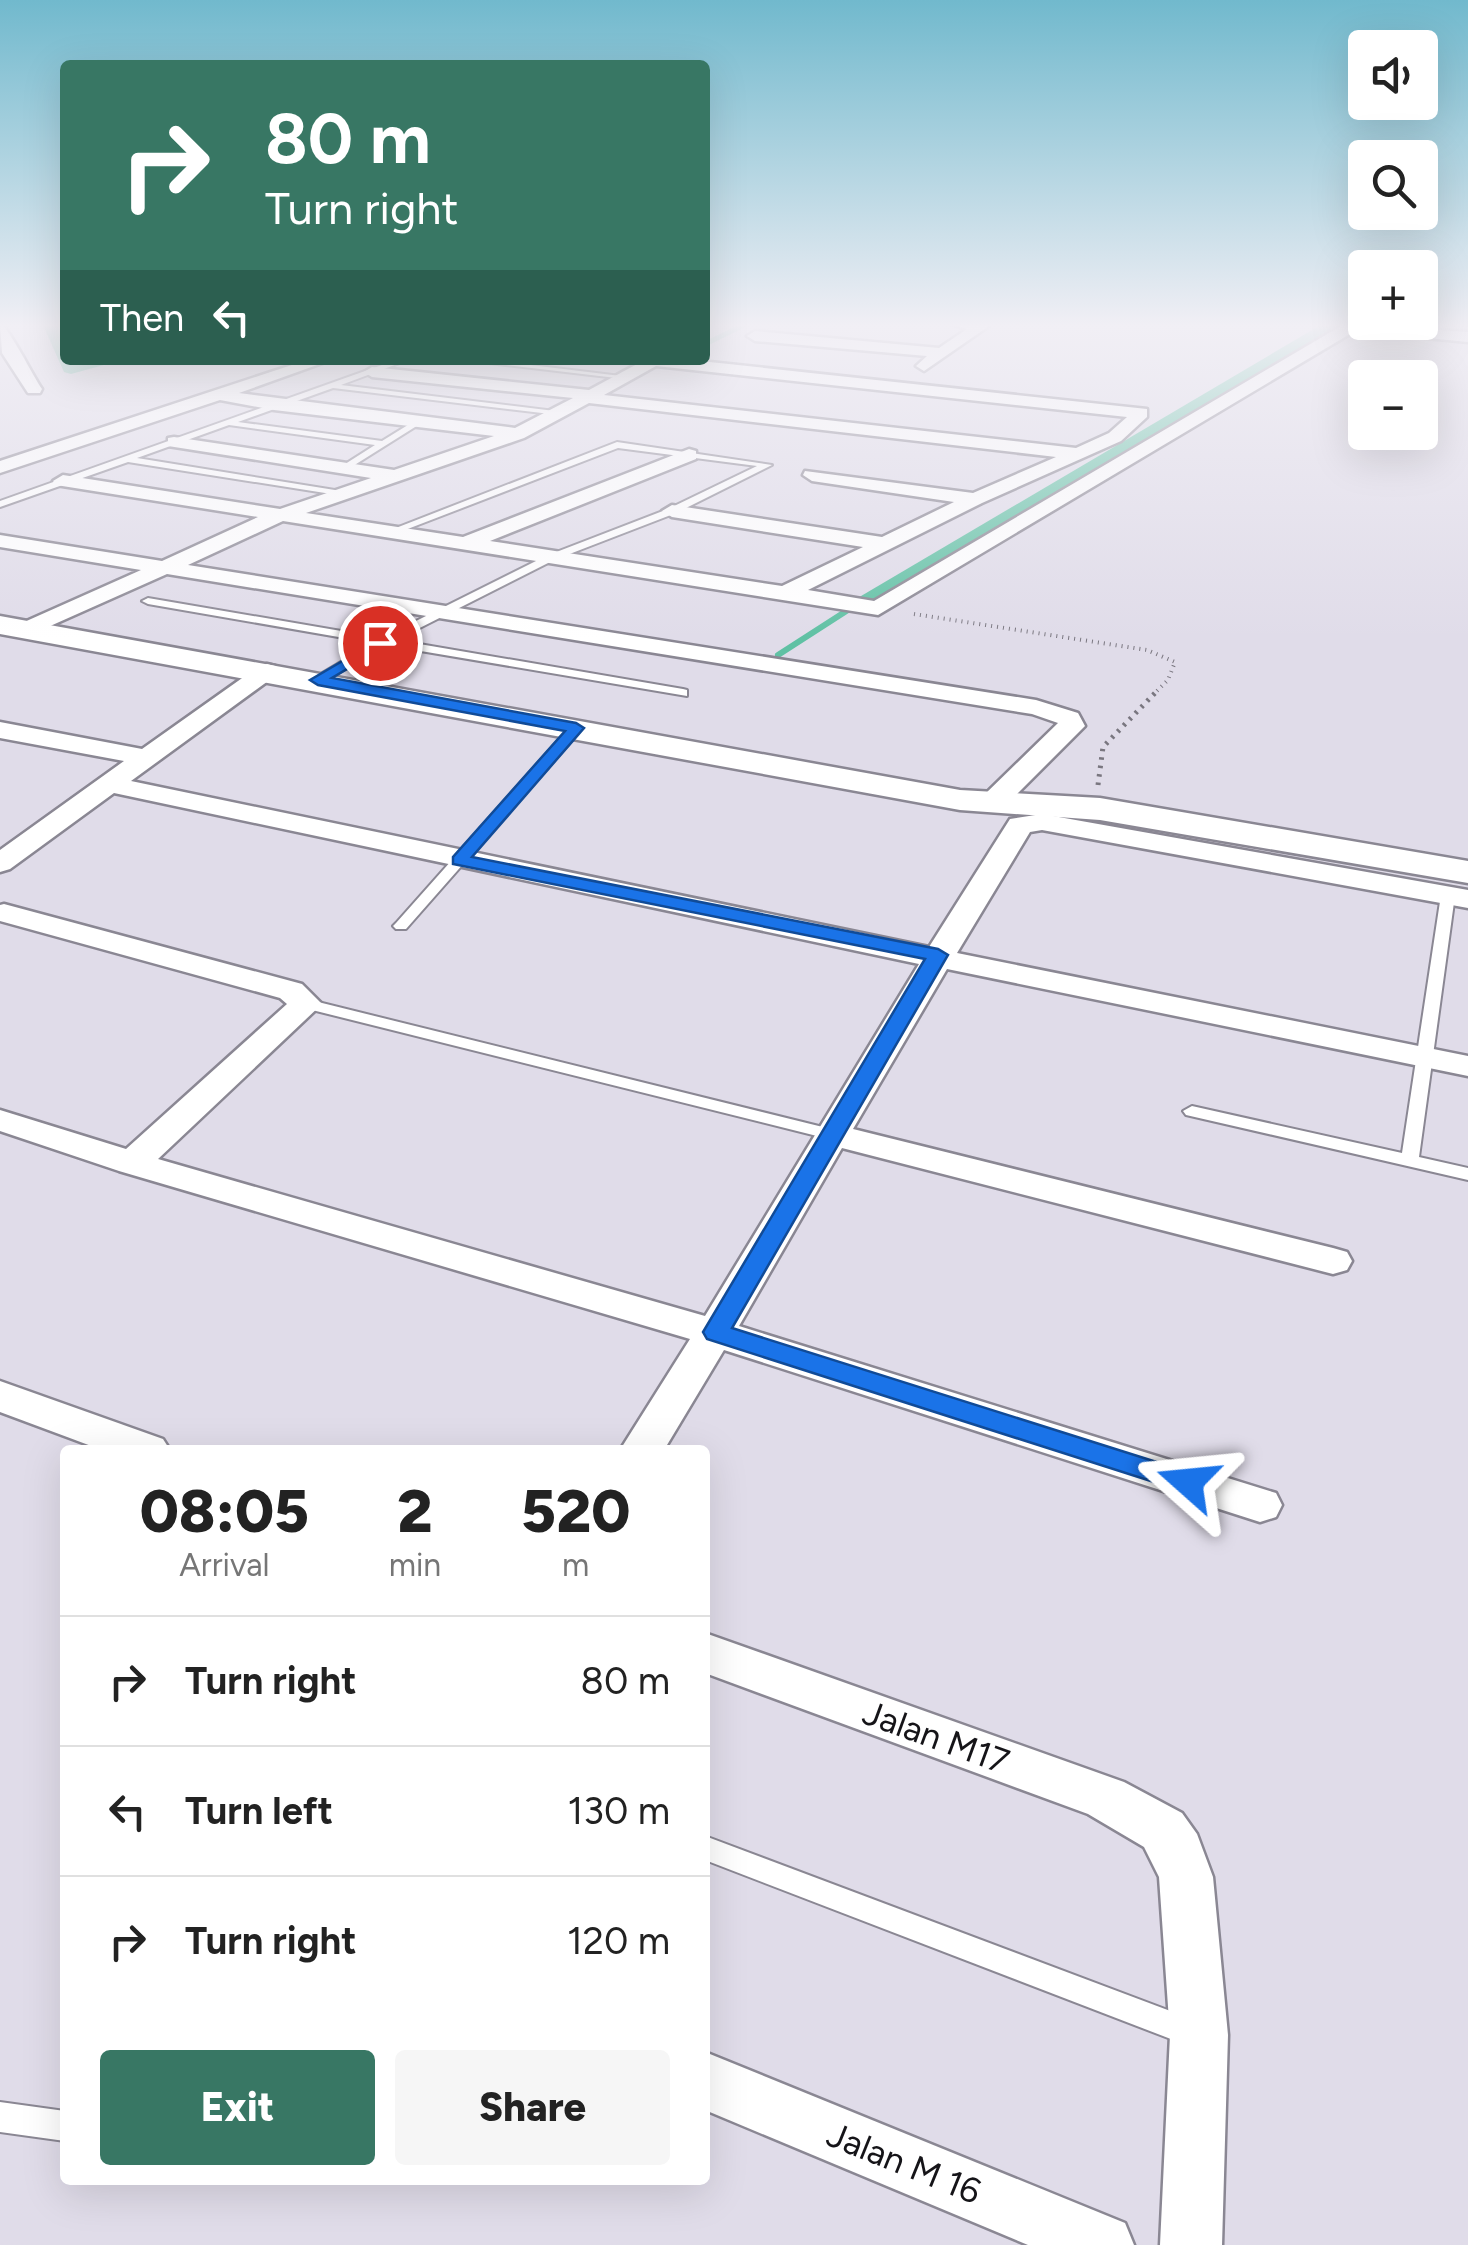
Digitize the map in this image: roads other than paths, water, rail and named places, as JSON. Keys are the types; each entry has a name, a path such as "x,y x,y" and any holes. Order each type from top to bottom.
{"street":[{"path":"0,467 119,428"},
{"path":"467,428 518,434"},
{"path":"15,627 166,567 278,516 530,428"},
{"path":"852,428 1078,454"},
{"path":"788,592 975,499 1115,437 1126,428"},
{"path":"62,482 878,608 1181,428"},
{"path":"174,442 395,476"},
{"path":"0,443 40,454"},
{"path":"464,545 689,455"},
{"path":"812,475 975,499"},
{"path":"672,511 885,544"},
{"path":"0,541 1036,707 1070,718 1072,726 1065,734 992,804"},
{"path":"15,627 992,804 1100,809 1463,882"},
{"path":"0,863 267,671"},
{"path":"0,730 147,758"},
{"path":"112,785 1468,1066"},
{"path":"645,1445 1020,825 1030,822 1463,882"},
{"path":"4,914 291,992 306,1004 132,1163"},
{"path":"0,1120 132,1163 716,1332 1260,1506"},
{"path":"834,1135 1334,1262"},
{"path":"0,1396 134,1445"},
{"name":"Jalan M17","path":"710,1656 1106,1798 1163,1830 1178,1851 1186,1877 1199,2036"},
{"path":"1191,2245 1199,2036"},
{"name":"Jalan M 16","path":"710,2083 1103,2245"}],"lane":[{"path":"0,504 214,428"},
{"path":"263,428 384,444"},
{"path":"345,468 410,428"},
{"path":"318,680 380,643 550,558 672,511 768,465 617,446 388,533"},
{"path":"125,460 341,494"},
{"path":"148,601 684,693"},
{"path":"401,926 576,728"},
{"path":"1410,1160 1422,1056 1463,882"},
{"path":"306,1004 834,1135"},
{"path":"1192,1111 1468,1174"},
{"path":"710,1850 1199,2036"},
{"path":"0,2117 60,2125"}],"waterway":[{"path":"867,599 1157,428"},
{"path":"778,655 851,608"}]}
